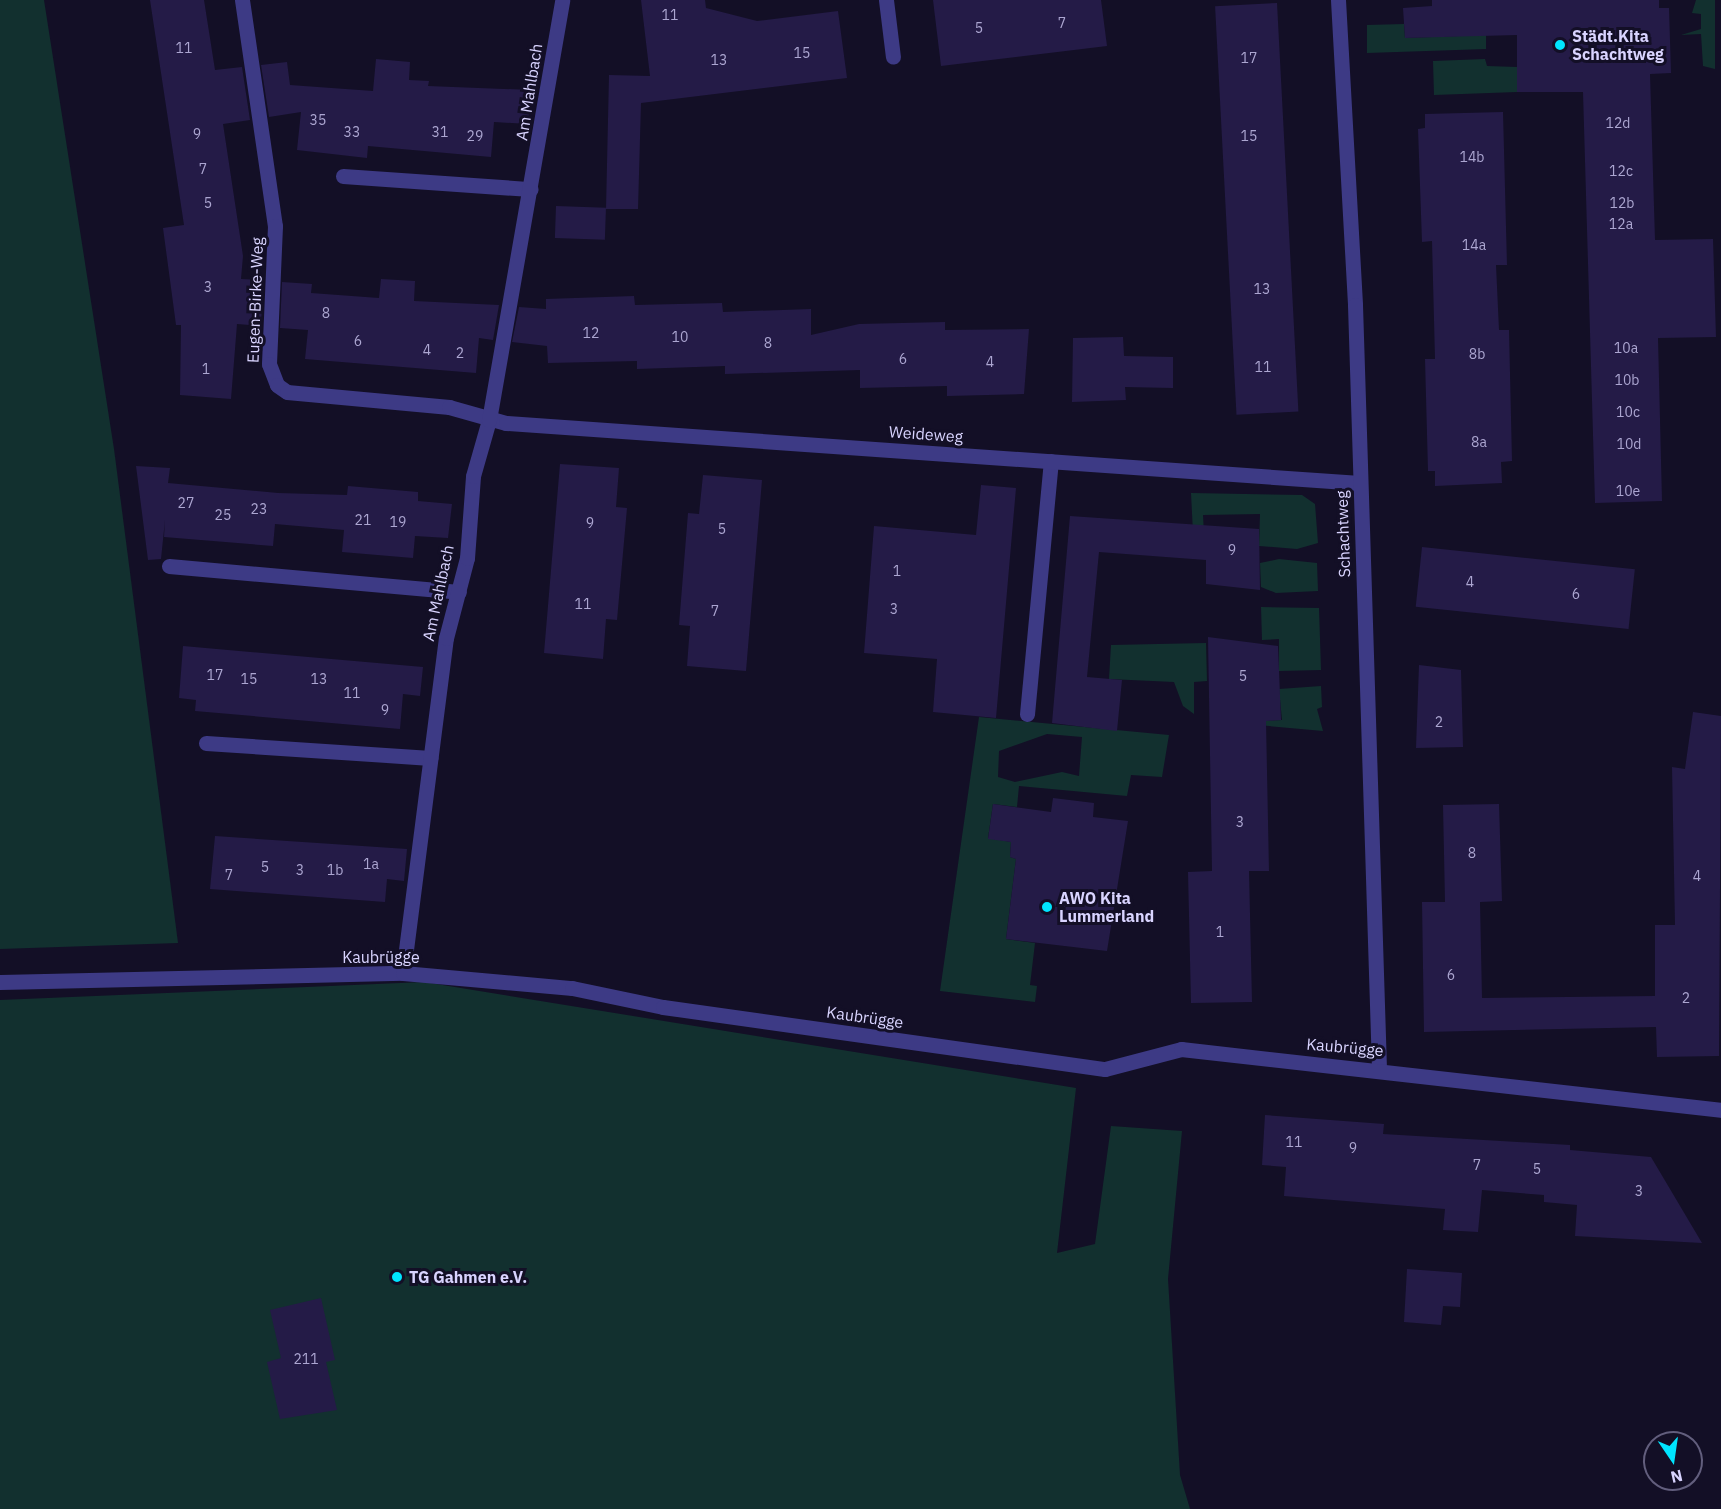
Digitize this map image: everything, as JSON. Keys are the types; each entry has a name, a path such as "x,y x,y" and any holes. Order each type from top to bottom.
{"street":[{"name":"Eugen-Birke-Weg","path":"242,0 273,204 269,364 277,385 287,392 448,407 489,420"},
{"name":"Am Mahlbach","path":"403,974 446,638 459,592 473,476 489,420 531,189 562,0"},
{"path":"886,0 893,57"},
{"name":"Schachtweg","path":"1338,0 1360,483 1379,1068"},
{"path":"343,176 531,189"},
{"name":"Weideweg","path":"489,420 1360,483"},
{"path":"1027,714 1050,461"},
{"path":"169,566 459,592"},
{"path":"206,743 430,758"},
{"name":"Kaubrügge","path":"0,982 403,974 573,988 663,1007 1105,1069 1181,1049 1379,1068 1721,1110"}],"green space":[{"path":"0,0 44,0 114,449 178,943 0,949"},
{"path":"1696,0 1715,0 1715,69 1703,66 1701,34 1681,35 1701,29 1701,14 1692,13"},
{"path":"1404,24 1405,38 1486,35 1486,49 1367,53 1367,25"},
{"path":"1485,59 1487,66 1517,67 1517,92 1434,95 1433,61"},
{"path":"1191,493 1302,495 1315,504 1318,543 1297,549 1259,546 1260,514 1203,515 1205,553 1194,553"},
{"path":"1279,559 1317,563 1318,591 1276,593 1261,587 1260,563"},
{"path":"1261,607 1319,608 1321,670 1279,671 1279,639 1262,640"},
{"path":"1206,643 1207,681 1194,682 1194,714 1183,706 1174,682 1109,679 1111,645"},
{"path":"1321,686 1322,707 1317,709 1323,731 1225,722 1282,720 1279,689"},
{"path":"979,717 1169,735 1162,777 1131,775 1127,796 1019,786 1017,807 993,804 988,838 1011,842 1010,857 1016,859 1006,939 1035,943 1030,985 1037,986 1035,1002 940,991","holes":["1047,734 1082,737 1079,776 1062,772 1015,782 998,777 999,751"]},
{"path":"424,982 1076,1088 1057,1253 1095,1244 1111,1126 1182,1131 1168,1279 1180,1475 1190,1509 0,1509 0,1000"}],"building":[{"path":"150,0 204,0 215,70 242,67 250,120 223,124 243,256 241,279 263,280 261,326 237,324 231,399 180,395 181,325 176,325 163,228 184,225"},
{"path":"641,0 705,0 706,8 757,21 838,11 847,78 641,103 638,209 606,209 609,75 650,76"},
{"path":"933,0 1101,0 1107,46 941,66"},
{"path":"1432,0 1659,0 1659,8 1669,8 1671,73 1650,74 1655,240 1713,239 1716,337 1658,338 1662,501 1595,503 1583,92 1517,92 1517,35 1405,38 1403,8 1432,6"},
{"path":"1277,3 1298,411 1236,415 1215,6"},
{"path":"376,59 410,62 409,80 429,81 428,86 531,90 528,124 494,122 491,157 368,146 367,158 297,150 301,112 269,117 261,65 287,62 290,85 373,91"},
{"path":"1503,112 1507,265 1496,265 1499,330 1509,330 1512,461 1501,462 1502,483 1435,486 1435,471 1428,471 1425,359 1435,359 1432,241 1422,242 1418,129 1425,128 1425,114"},
{"path":"556,206 606,208 605,240 555,238"},
{"path":"381,279 415,281 414,301 499,305 493,340 479,338 476,373 305,359 308,330 280,328 282,282 312,284 311,293 379,298"},
{"path":"634,296 635,305 722,303 723,312 811,309 811,335 859,324 945,322 945,330 1029,329 1024,394 947,396 947,386 860,388 860,370 725,374 725,366 637,369 637,361 548,363 547,346 512,342 519,307 546,309 546,299"},
{"path":"1123,337 1124,356 1173,357 1173,388 1125,387 1126,400 1072,402 1073,338"},
{"path":"560,464 619,468 616,507 627,508 617,620 606,619 603,659 544,653"},
{"path":"136,466 170,468 168,483 278,493 347,495 348,486 418,492 418,501 452,504 448,538 415,536 413,558 342,552 344,530 275,524 273,546 164,537 165,520 161,559 148,560"},
{"path":"703,475 762,480 746,671 687,666 690,626 679,625 688,513 699,514"},
{"path":"981,485 1016,488 996,718 933,712 937,659 864,653 874,526 976,535"},
{"path":"1070,516 1259,529 1260,590 1206,584 1206,560 1099,552 1087,677 1122,680 1117,731 1052,723"},
{"path":"1422,547 1635,569 1629,629 1416,607"},
{"path":"1208,637 1278,646 1281,720 1266,721 1269,871 1249,871 1252,1002 1191,1003 1188,872 1212,871"},
{"path":"183,646 423,667 420,696 403,694 400,729 195,711 196,700 179,698"},
{"path":"1419,665 1461,670 1463,747 1416,748"},
{"path":"1693,712 1721,716 1719,1056 1657,1057 1656,1027 1424,1032 1422,902 1445,902 1443,805 1499,804 1502,901 1480,902 1482,998 1655,996 1655,925 1675,925 1672,767 1685,769"},
{"path":"1053,798 1094,803 1093,817 1128,821 1107,951 1006,939 1016,859 1010,857 1011,842 988,839 993,804 1051,812"},
{"path":"215,836 407,849 404,881 387,879 385,902 210,889"},
{"path":"1265,1115 1384,1124 1383,1134 1570,1145 1570,1150 1651,1157 1702,1243 1575,1236 1577,1205 1544,1202 1544,1195 1482,1190 1478,1232 1443,1230 1445,1209 1284,1196 1286,1167 1262,1165"},
{"path":"1407,1269 1462,1273 1460,1307 1443,1306 1441,1325 1404,1322"},
{"path":"321,1298 335,1360 326,1362 337,1410 280,1419 267,1362 281,1358 270,1310"}],"place":[{"name":"Städt.Kita Schachtweg","path":"1560,45"},
{"name":"AWO Kita Lummerland","path":"1047,907"},
{"name":"TG Gahmen e.V.","path":"397,1277"}]}
